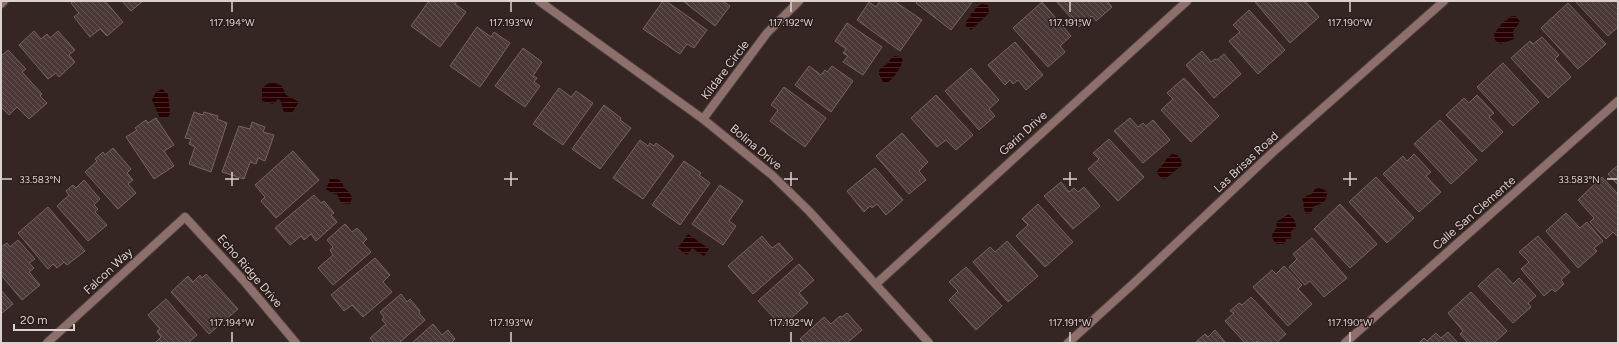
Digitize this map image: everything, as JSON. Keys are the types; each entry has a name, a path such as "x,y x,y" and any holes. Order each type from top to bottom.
{"street":[{"path":"1,4 4,1"},
{"name":"Bolina Drive","path":"540,1 703,119 772,175 809,211 929,343"},
{"name":"Kildare Circle","path":"703,119 767,33 799,1"},
{"name":"Garin Drive","path":"876,284 1187,1"},
{"name":"Las Brisas Road","path":"1068,343 1272,153 1444,1"},
{"name":"Calle San Clemente","path":"1345,343 1618,101"},
{"name":"Falcon Way","path":"47,343 185,216"},
{"name":"Echo Ridge Drive","path":"185,216 243,280 296,343"}],"shaded area":[{"path":"982,4 988,5 989,13 971,30 966,26 966,21 971,17 970,14 974,12 976,7"},
{"path":"1511,16 1516,16 1520,22 1513,31 1514,39 1500,44 1495,40 1494,34 1503,22"},
{"path":"896,56 902,58 900,68 889,82 883,82 879,74 879,70 888,63 892,57"},
{"path":"273,82 282,86 286,95 299,102 292,113 284,112 280,100 278,99 273,104 262,101 262,88"},
{"path":"162,89 168,94 170,114 168,118 160,118 152,100 156,92"},
{"path":"1172,154 1177,155 1182,161 1181,166 1165,179 1161,178 1157,173 1166,159"},
{"path":"330,179 337,179 342,182 344,188 352,197 350,204 341,203 337,194 326,189"},
{"path":"1319,188 1325,190 1327,193 1326,199 1323,203 1313,207 1311,213 1307,214 1302,199 1312,194 1315,189"},
{"path":"1289,214 1295,221 1296,227 1291,231 1291,239 1285,239 1286,242 1284,244 1277,244 1272,238 1273,232 1277,228 1276,222"},
{"path":"688,234 709,249 704,256 692,248 687,255 678,248"}],"building":[{"path":"74,1 105,1 123,22 107,36 100,29 90,37 74,17 79,13 71,3"},
{"path":"122,1 143,1 131,11"},
{"path":"429,1 457,1 455,4 466,12 440,47 411,26"},
{"path":"663,1 666,1 707,30 694,48 687,44 680,54 643,29"},
{"path":"683,1 723,1 730,6 715,26"},
{"path":"880,1 894,1 922,20 900,51 857,20 869,2 876,7"},
{"path":"918,1 973,1 951,30 916,3"},
{"path":"1056,1 1107,1 1112,7 1096,21 1092,16 1079,27"},
{"path":"1305,1 1319,17 1290,43 1255,2"},
{"path":"1575,1 1618,1 1618,27 1608,36"},
{"path":"1042,2 1071,36 1060,46 1065,52 1048,67 1013,28"},
{"path":"1568,3 1606,44 1578,69 1541,28"},
{"path":"1249,10 1285,50 1258,74 1229,41 1240,32 1233,25"},
{"path":"847,23 882,47 863,75 843,62 848,56 843,53 846,49 835,41"},
{"path":"477,27 491,37 494,32 510,43 480,87 450,66"},
{"path":"34,31 41,39 47,34 50,38 58,31 75,50 69,55 75,62 59,77 56,73 48,79 19,45"},
{"path":"1542,37 1559,55 1555,59 1571,77 1548,98 1511,58 1530,41 1533,44"},
{"path":"1015,42 1043,75 1026,90 1018,80 1013,84 1010,80 1005,85 988,65"},
{"path":"523,48 542,62 533,76 537,78 534,82 540,86 525,107 495,86"},
{"path":"8,50 26,69 22,72 42,94 40,96 47,103 29,119 17,107 9,115 1,107 1,56"},
{"path":"1202,51 1211,62 1215,59 1217,60 1224,54 1241,74 1214,98 1186,65"},
{"path":"1503,63 1539,102 1513,126 1477,87"},
{"path":"809,66 821,75 825,70 827,72 832,66 853,81 831,112 795,85"},
{"path":"971,68 999,100 989,109 995,116 979,130 945,91"},
{"path":"1184,78 1219,116 1191,142 1161,110 1173,99 1167,93"},
{"path":"784,87 826,118 805,147 770,121 778,110 771,105"},
{"path":"559,88 571,97 576,91 593,103 563,145 533,124"},
{"path":"936,95 973,135 956,150 946,140 937,147 911,118"},
{"path":"1477,95 1494,113 1489,117 1503,132 1482,152 1446,115 1464,98 1469,103"},
{"path":"604,105 631,128 600,169 572,149"},
{"path":"194,112 203,115 204,112 218,116 217,119 227,123 211,172 189,164 195,147 189,144 191,139 185,138"},
{"path":"156,118 174,145 164,151 174,166 154,179 126,137 137,130 135,128 146,120 148,123"},
{"path":"1130,118 1138,127 1143,123 1146,126 1153,120 1170,140 1143,163 1114,131"},
{"path":"1440,120 1477,160 1451,184 1414,144"},
{"path":"252,122 265,127 263,132 274,135 265,161 258,158 256,164 250,162 244,179 222,172 239,126 250,129"},
{"path":"902,133 928,162 919,171 926,180 909,194 876,156"},
{"path":"1109,139 1144,177 1118,201 1088,169 1099,159 1093,153"},
{"path":"640,140 648,146 650,143 654,146 656,143 674,156 643,199 613,178"},
{"path":"113,148 131,169 127,173 133,180 128,184 136,193 118,209 85,172 97,161 95,159 103,152 105,155"},
{"path":"293,151 319,180 276,218 261,201 265,197 255,185"},
{"path":"1414,154 1431,172 1426,176 1441,192 1419,212 1383,174 1403,156 1407,161"},
{"path":"684,161 701,173 699,175 710,183 680,225 652,205"},
{"path":"1618,165 1618,185 1608,174"},
{"path":"875,168 903,200 886,215 877,204 872,208 870,206 864,212 847,191"},
{"path":"1376,177 1414,218 1387,243 1349,202"},
{"path":"1602,177 1618,194 1618,235 1617,236 1613,232 1606,239 1590,222 1594,218 1578,200"},
{"path":"84,180 100,199 94,205 98,209 95,212 107,225 88,241 57,206 69,195 66,191 73,185 76,188"},
{"path":"1061,182 1069,192 1074,188 1078,192 1084,187 1100,206 1073,229 1044,196"},
{"path":"720,185 743,201 729,221 736,226 723,245 692,224"},
{"path":"314,195 321,203 324,201 334,213 331,215 337,222 316,241 311,234 304,240 301,236 290,245 275,228"},
{"path":"1038,204 1073,242 1045,267 1016,236 1028,225 1022,219"},
{"path":"1340,204 1377,244 1350,268 1314,229"},
{"path":"48,207 85,251 67,265 64,262 57,268 53,264 48,269 18,233"},
{"path":"1566,213 1580,228 1587,222 1603,241 1594,248 1597,251 1578,268 1546,231"},
{"path":"345,224 352,232 357,228 367,239 363,243 371,252 333,285 318,268 333,255 330,250 333,247 327,240"},
{"path":"762,236 772,248 779,243 793,259 753,294 728,266"},
{"path":"1538,236 1570,272 1561,280 1564,284 1555,292 1552,289 1544,296 1521,269 1529,262 1519,252"},
{"path":"1312,238 1347,278 1324,297 1310,281 1305,285 1289,267 1297,259 1293,254"},
{"path":"18,240 35,259 29,263 34,268 29,272 40,285 22,300 1,275 1,247 7,243 10,247"},
{"path":"1007,241 1038,276 1008,302 973,262 990,247 995,252"},
{"path":"375,258 390,275 383,282 392,292 363,317 352,305 344,311 331,295"},
{"path":"799,264 814,280 799,293 808,303 782,326 758,301"},
{"path":"1284,266 1302,285 1298,289 1312,304 1288,326 1253,287 1272,270 1276,274"},
{"path":"966,267 1002,306 976,330 949,300 958,291 949,282"},
{"path":"1498,268 1513,284 1519,278 1536,296 1528,303 1531,307 1513,323 1478,286"},
{"path":"206,274 238,309 209,334 171,292 188,276 193,282 200,275 202,278"},
{"path":"1,290 13,304 1,314"},
{"path":"1471,292 1507,331 1494,343 1468,343 1460,334 1463,331 1448,313"},
{"path":"401,294 407,302 410,299 425,320 399,343 374,343 370,338 386,324 382,320 384,317 380,312"},
{"path":"1251,297 1286,334 1276,343 1258,343 1257,341 1255,343 1245,343 1225,321 1234,313 1230,311 1239,303 1242,305"},
{"path":"166,299 197,335 188,343 156,342 161,337 157,331 160,329 148,315"},
{"path":"847,313 862,330 847,343 804,343 800,339 824,317 831,324 840,316 842,317"},
{"path":"433,324 442,335 448,330 455,339 451,343 412,343"},
{"path":"1215,330 1226,343 1196,342 1205,334 1208,337"},
{"path":"1448,332 1458,343 1419,343 1424,338 1427,341 1436,333 1441,338"}]}
